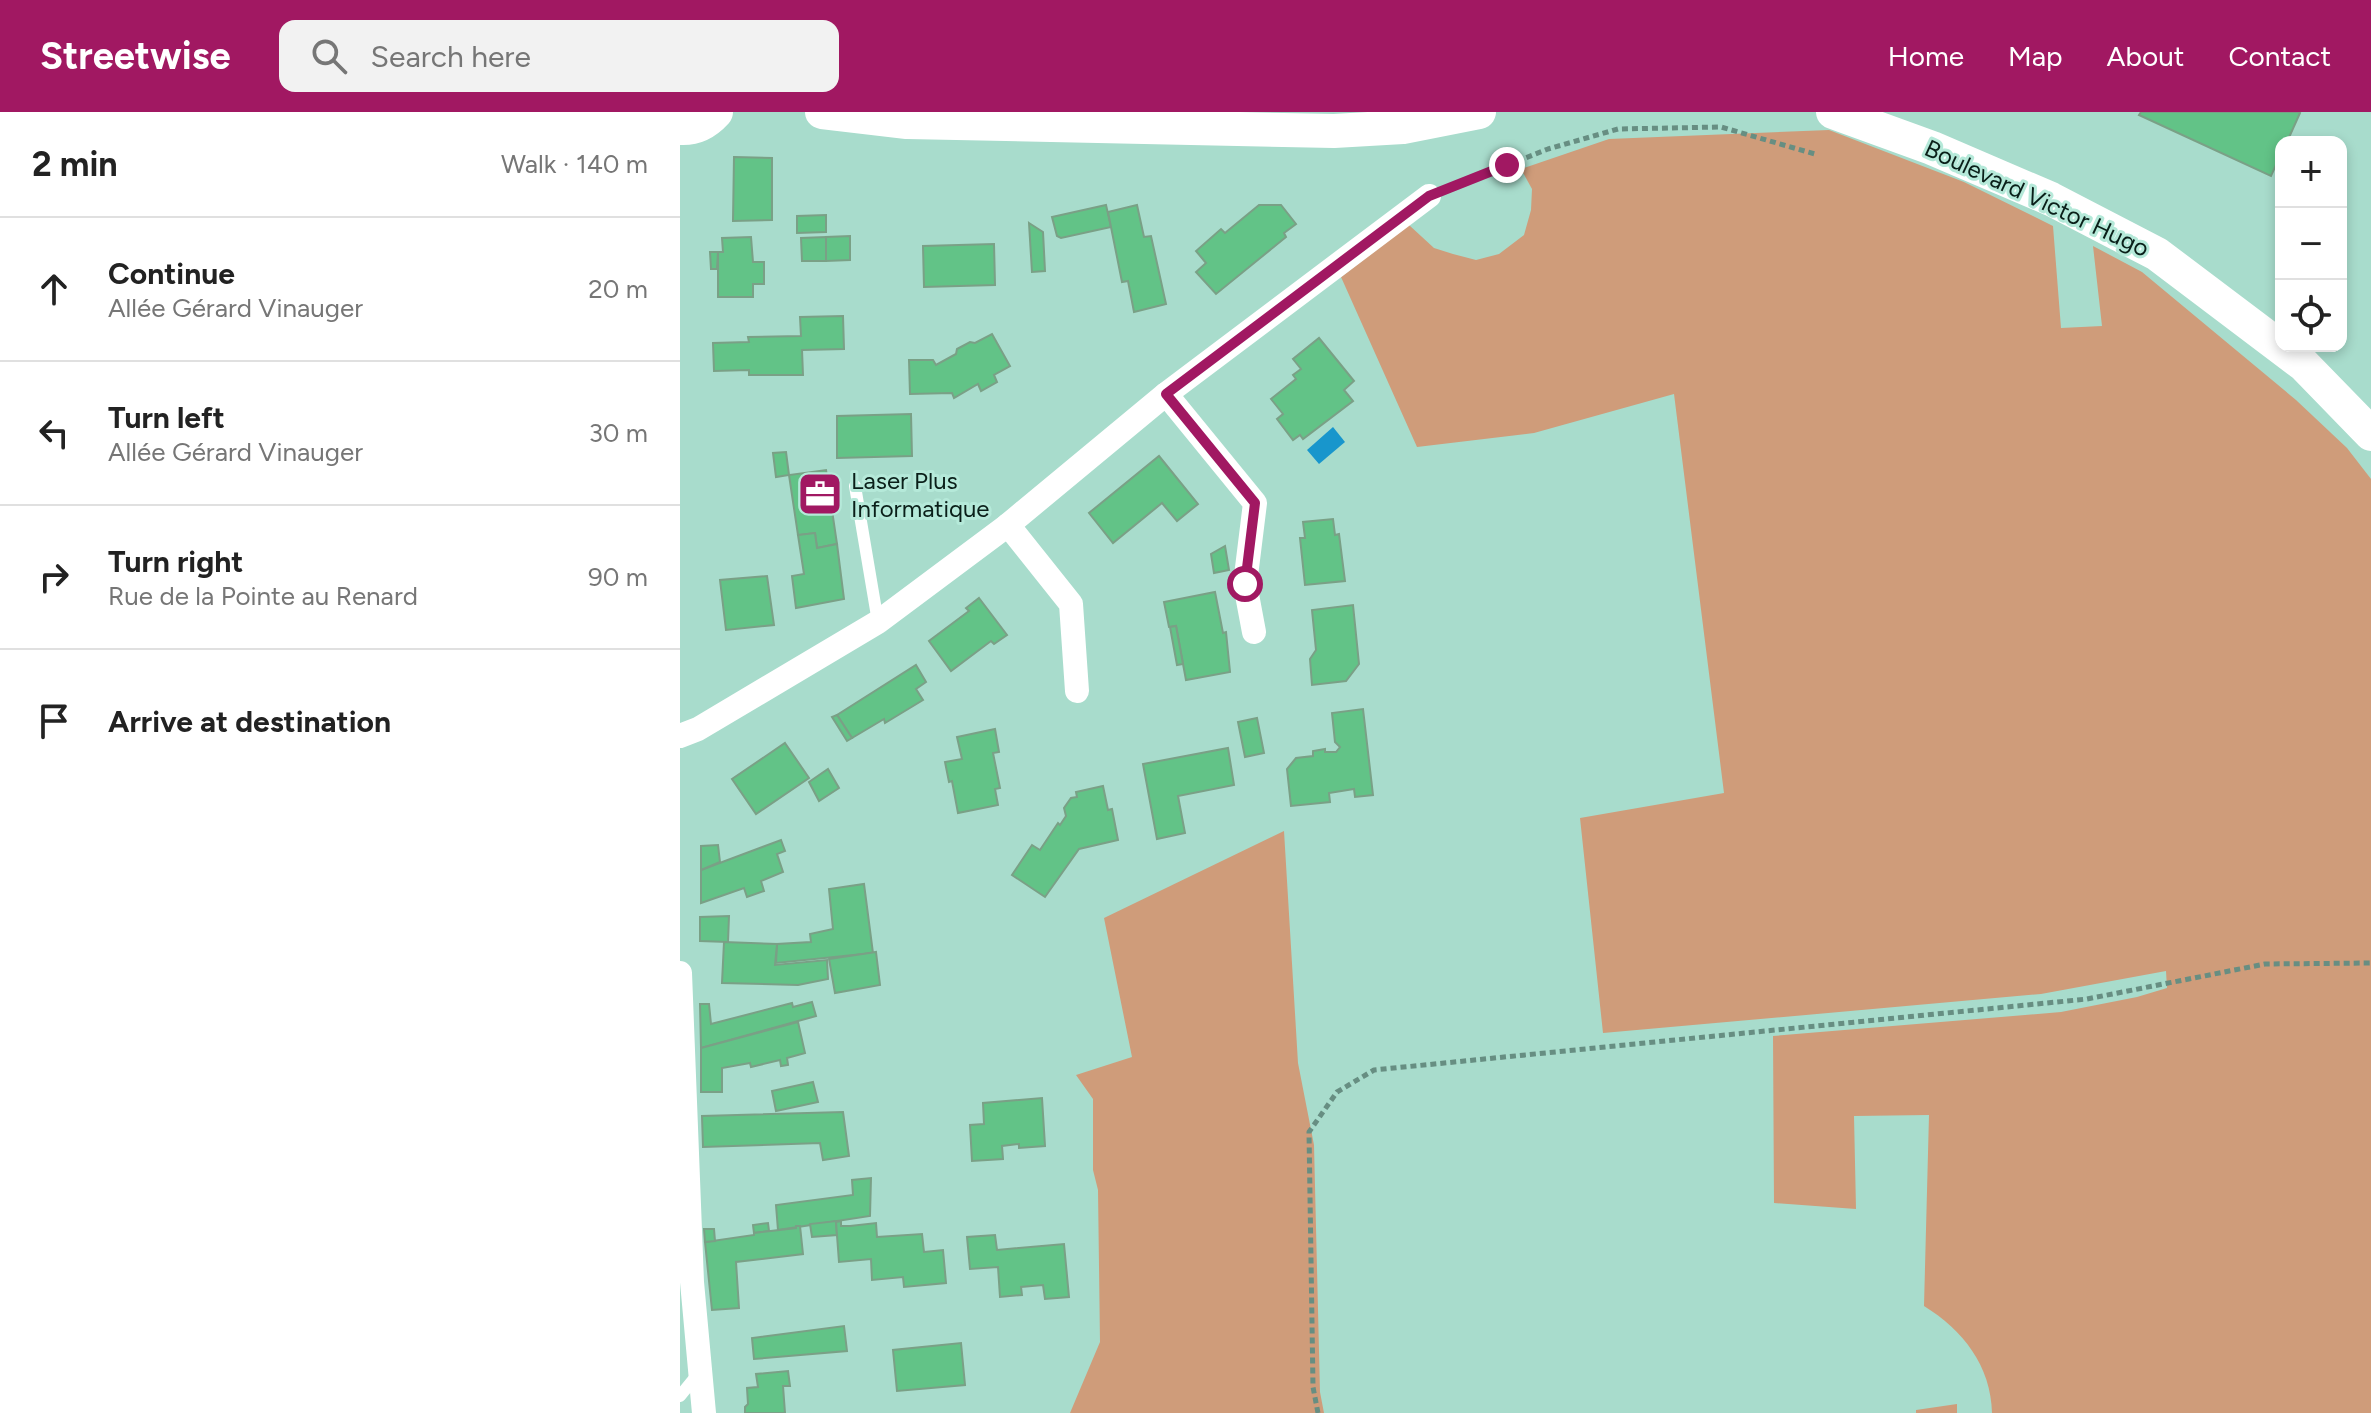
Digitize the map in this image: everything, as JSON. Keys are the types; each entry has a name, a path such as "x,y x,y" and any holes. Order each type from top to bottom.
{"main road":[{"path":"680,128 696,127 716,112"},
{"path":"822,112 907,122 1334,131 1403,127 1479,112"},
{"name":"Boulevard Victor Hugo","path":"1833,112 1932,148 2051,199 2157,254 2304,365 2371,434"}],"street":[{"path":"680,736 698,729 878,622 1008,525 1166,394 1429,196"},
{"path":"1166,394 1255,503 1245,584 1254,632"},
{"path":"1008,525 1071,604 1077,691"},
{"path":"680,973 692,1282 704,1413"}],"lane":[{"path":"855,486 878,622"},
{"path":"680,1396 700,1371"}],"path":[{"path":"1429,196 1548,149 1618,129 1721,127 1815,154"},
{"path":"1318,1413 1313,1387 1309,1132 1337,1092 1374,1070 2087,999 2265,964 2371,963"}],"shaded area":[{"path":"1829,130 1964,182 2053,226 2061,328 2102,326 2093,246 2142,272 2296,400 2347,448 2371,479 2371,1413 1992,1413 1986,1380 1972,1351 1951,1326 1924,1306 1929,1115 1854,1116 1856,1209 1774,1203 1773,1036 2061,1012 2167,988 2166,971 2041,994 1603,1033 1580,818 1724,793 1674,394 1534,433 1417,447 1341,277 1409,225 1434,248 1476,260 1499,254 1524,235 1531,210 1532,189 1521,169 1609,139"},
{"path":"1284,831 1298,1063 1314,1145 1320,1392 1324,1413 1070,1413 1100,1342 1093,1099 1076,1075 1132,1057 1104,918"},
{"path":"1957,1404 1957,1413 1916,1413 1916,1410"}],"water":[{"path":"1333,427 1345,442 1319,464 1307,450"}],"building":[{"path":"2141,112 2300,113 2290,136 2275,136 2275,167 2271,176 2139,115"},
{"path":"734,157 772,158 772,220 733,221"},
{"path":"1106,205 1111,227 1061,238 1057,236 1052,217"},
{"path":"1137,205 1144,237 1151,236 1166,304 1134,312 1128,281 1122,282 1108,212"},
{"path":"1259,205 1281,205 1296,224 1284,233 1286,237 1216,294 1196,272 1206,263 1196,251 1221,229 1225,233"},
{"path":"826,215 826,232 797,233 797,216"},
{"path":"1029,223 1043,232 1045,271 1032,272"},
{"path":"850,236 850,260 826,261 826,237"},
{"path":"751,237 753,262 764,262 764,284 753,284 753,297 718,297 718,252 723,252 722,238"},
{"path":"826,237 826,261 802,261 801,238"},
{"path":"994,244 995,285 924,287 923,246"},
{"path":"710,252 718,252 717,269 711,269"},
{"path":"843,316 844,349 802,350 803,375 749,375 749,370 714,371 713,343 749,342 748,337 801,336 800,317"},
{"path":"992,334 1010,366 994,375 997,382 981,391 978,384 954,398 952,393 910,394 909,360 933,360 936,365 956,354 957,349"},
{"path":"1319,338 1354,381 1344,390 1353,401 1303,439 1300,435 1293,440 1277,419 1283,414 1271,399 1296,379 1293,375 1301,369 1293,359"},
{"path":"911,414 912,456 837,458 837,416"},
{"path":"786,452 789,475 776,477 773,453"},
{"path":"1159,456 1198,504 1177,521 1162,503 1113,543 1089,513"},
{"path":"826,470 837,544 817,548 815,533 798,535 789,475"},
{"path":"1333,519 1335,535 1339,534 1345,581 1305,585 1300,538 1305,538 1303,522"},
{"path":"815,533 817,548 837,544 844,599 796,608 792,576 804,574 798,535"},
{"path":"1225,546 1229,570 1214,573 1211,554"},
{"path":"767,576 774,625 726,630 720,580"},
{"path":"1215,592 1223,633 1226,632 1230,672 1186,680 1176,626 1169,627 1164,602"},
{"path":"979,598 1007,635 994,644 991,641 951,671 929,641 969,611 966,608"},
{"path":"1353,605 1359,664 1346,681 1312,685 1310,659 1316,650 1312,610"},
{"path":"1176,626 1183,664 1177,665 1170,627"},
{"path":"916,665 926,682 916,689 923,700 852,738 837,715"},
{"path":"1363,709 1373,795 1355,797 1354,789 1329,793 1330,802 1291,806 1287,769 1296,758 1313,756 1313,751 1325,749 1325,752 1336,752 1340,747 1335,742 1332,713"},
{"path":"837,715 852,738 847,741 832,717"},
{"path":"1257,718 1264,753 1245,757 1238,722"},
{"path":"995,729 999,752 993,753 1000,788 995,789 998,805 958,813 945,762 962,759 957,737"},
{"path":"785,743 809,778 756,814 732,779"},
{"path":"1228,748 1234,785 1178,796 1185,833 1157,839 1143,764"},
{"path":"828,769 839,788 819,801 809,782"},
{"path":"1103,786 1108,810 1112,809 1118,840 1079,849 1045,897 1012,875 1032,845 1040,850 1058,823 1060,825 1066,816 1064,808 1071,798 1077,797 1076,792"},
{"path":"781,840 785,851 777,854 783,872 761,881 764,891 747,897 744,888 701,903 701,870"},
{"path":"718,845 720,862 701,870 701,846"},
{"path":"864,884 873,953 776,963 777,944 811,942 810,934 833,929 829,889"},
{"path":"729,916 728,942 700,941 700,917"},
{"path":"724,942 777,944 775,965 827,960 828,979 798,985 722,983"},
{"path":"876,952 880,985 835,993 829,959"},
{"path":"812,1002 816,1016 701,1048 700,1004 709,1004 711,1024 792,1003 793,1007"},
{"path":"798,1022 805,1053 787,1058 788,1065 781,1066 780,1060 751,1067 750,1063 722,1068 722,1092 701,1092 701,1048"},
{"path":"813,1082 818,1102 776,1111 772,1091"},
{"path":"1042,1098 1045,1146 1002,1146 1003,1159 972,1161 970,1125 984,1124 983,1103"},
{"path":"843,1112 849,1156 823,1160 820,1143 703,1147 702,1116"},
{"path":"871,1178 870,1216 778,1230 776,1205 853,1195 852,1180"},
{"path":"836,1221 837,1235 812,1237 810,1224"},
{"path":"841,1221 841,1226 876,1223 877,1237 922,1234 924,1252 943,1250 946,1283 904,1287 903,1277 872,1280 871,1259 839,1262 836,1222"},
{"path":"768,1223 769,1231 754,1233 753,1225"},
{"path":"800,1226 803,1254 736,1262 739,1308 712,1310 705,1242"},
{"path":"704,1229 714,1229 715,1241 705,1242"},
{"path":"995,1235 997,1250 1064,1244 1069,1297 1045,1299 1043,1285 1021,1287 1022,1295 1000,1297 998,1267 970,1269 967,1237"},
{"path":"844,1326 847,1351 754,1359 752,1338"},
{"path":"961,1343 965,1385 897,1391 893,1350"},
{"path":"788,1371 790,1386 783,1386 785,1413 745,1413 747,1388 758,1387 756,1374"}],"place":[{"name":"Laser Plus Informatique","path":"820,494"}],"route":[{"path":"1245,584 1255,503 1166,394 1429,196 1507,165"}]}
